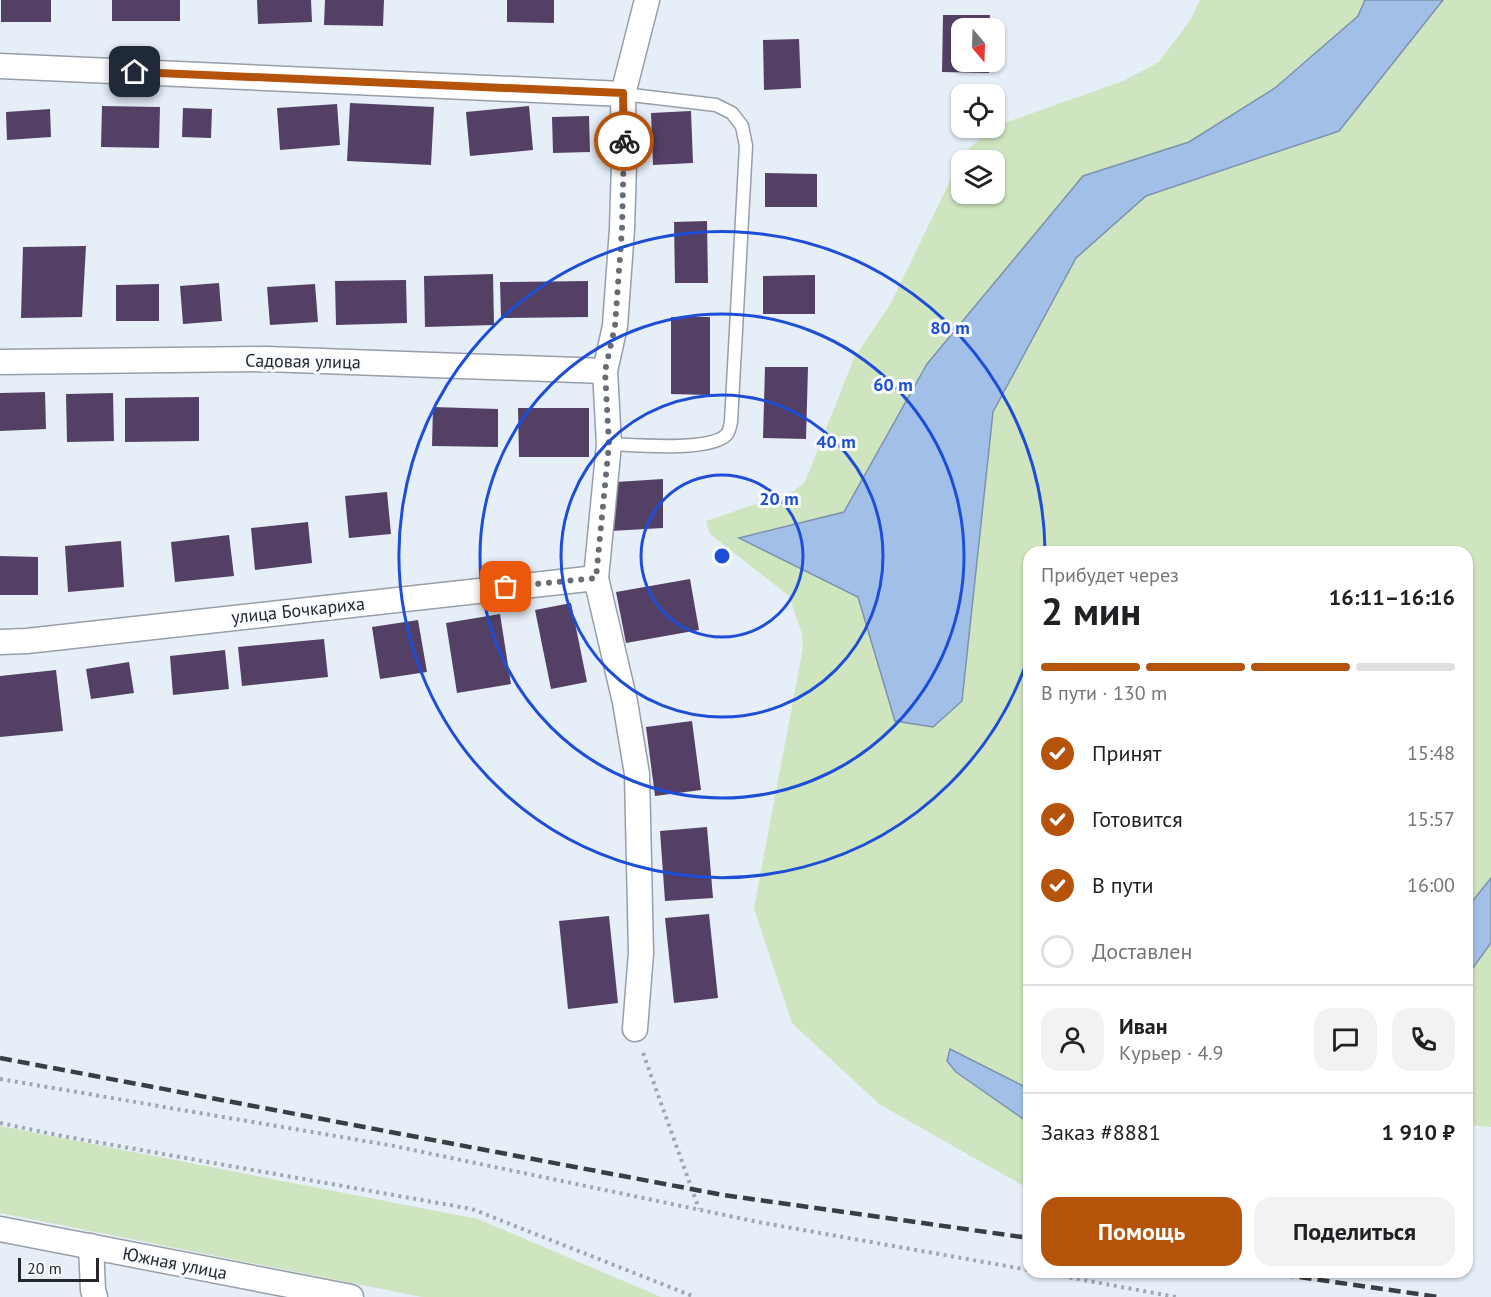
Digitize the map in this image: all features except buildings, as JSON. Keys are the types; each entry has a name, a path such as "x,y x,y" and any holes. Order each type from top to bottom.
{"street":[{"path":"635,1029 641,953 637,774 625,702 596,578 609,444 605,371 615,326 622,229 623,93 647,0"},
{"path":"0,66 623,93"},
{"name":"Садовая улица","path":"0,362 266,359 605,371"},
{"name":"улица Бочкариха","path":"0,642 27,641 596,578"},
{"name":"Южная улица","path":"0,1229 351,1297"},
{"path":"91,1246 95,1297"}],"lane":[{"path":"609,444 667,447 713,442 727,435 731,422 743,225 746,146 742,126 732,113 716,105 623,93"}],"path":[{"path":"635,1029 699,1209"},
{"path":"0,1079 394,1146 758,1222 1023,1269"},
{"path":"0,1123 472,1209 695,1297"},
{"path":"1073,1278 1176,1297"}],"green space":[{"path":"1200,0 1365,0 1359,16 1275,88 1189,142 1083,176 927,364 844,512 740,539 858,597 895,721 962,701 993,412 1076,258 1146,196 1339,131 1443,0 1491,0 1491,878 1473,900 1473,546 1023,546 1023,1086 951,1049 956,1072 1023,1119 1023,1186 879,1104 792,1023 754,908 803,648 802,634 789,596 710,534 706,521 794,491 805,482 854,358 890,305 951,179 951,204 1005,204 1005,150 966,150 981,138 1005,138 1005,123 1123,81 1159,62 1191,19"},
{"path":"1491,943 1491,1127 1473,1126 1473,968"},
{"path":"0,1126 478,1219 661,1297 422,1297 0,1213"}],"water":[{"path":"1365,0 1443,0 1339,131 1146,196 1076,258 993,412 962,701 933,727 895,721 858,597 739,538 844,512 927,364 1083,176 1189,142 1275,88 1358,16"},
{"path":"1491,878 1491,943 1473,968 1473,900"},
{"path":"950,1049 1023,1086 1023,1119 956,1072 947,1061"}],"railway":[{"path":"0,1058 723,1195 1023,1237"},
{"path":"1306,1278 1439,1297"}],"way so far":[{"path":"506,587 596,578 609,444 605,371 615,326 622,229 624,141"}],"route":[{"path":"135,72 623,93 624,141"}]}
